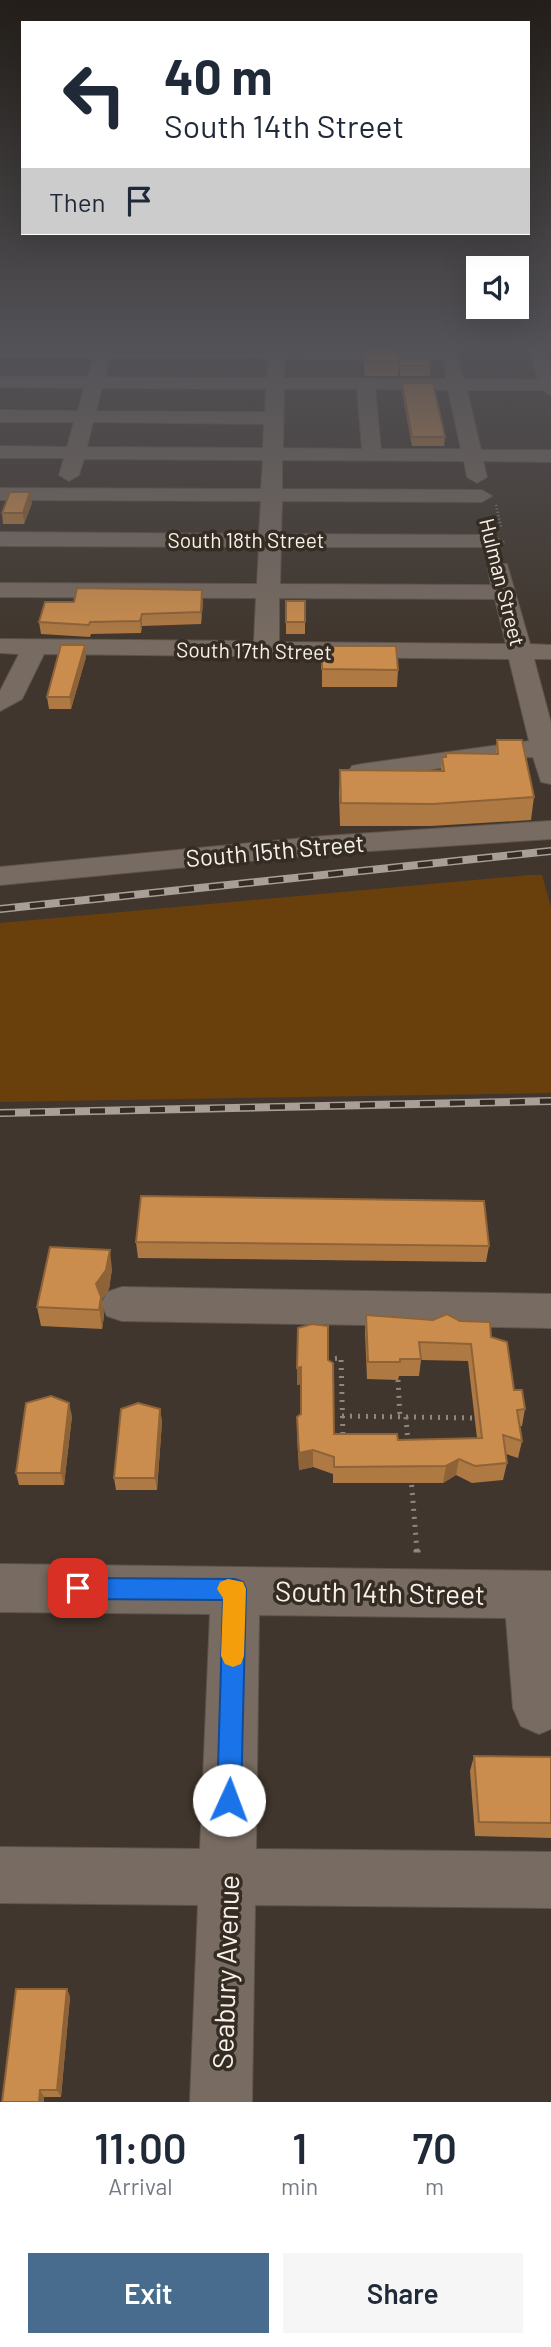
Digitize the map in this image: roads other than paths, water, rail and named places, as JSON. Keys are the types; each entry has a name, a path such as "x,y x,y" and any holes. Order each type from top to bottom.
{"street":[{"path":"0,703 13,694 23,635 78,445"},
{"path":"266,650 272,445"},
{"path":"371,445 372,455"},
{"name":"Hulman Street","path":"470,445 551,776"},
{"path":"0,452 551,456"},
{"path":"0,494 482,496"},
{"name":"South 18th Street","path":"0,539 270,538 493,542"},
{"path":"0,590 505,592"},
{"name":"South 17th Street","path":"23,635 266,650 551,652"},
{"path":"422,652 426,678"},
{"path":"362,772 507,750 544,749"},
{"name":"South 15th Street","path":"0,876 325,845 551,830"},
{"path":"122,1304 551,1311"},
{"name":"South 14th Street","path":"0,1588 540,1595"},
{"name":"Seabury Avenue","path":"221,2102 235,1589"},
{"path":"539,1709 540,1595"},
{"path":"0,1875 551,1880"}],"railway":[{"path":"0,909 551,851"},
{"path":"0,1113 551,1101"}]}
